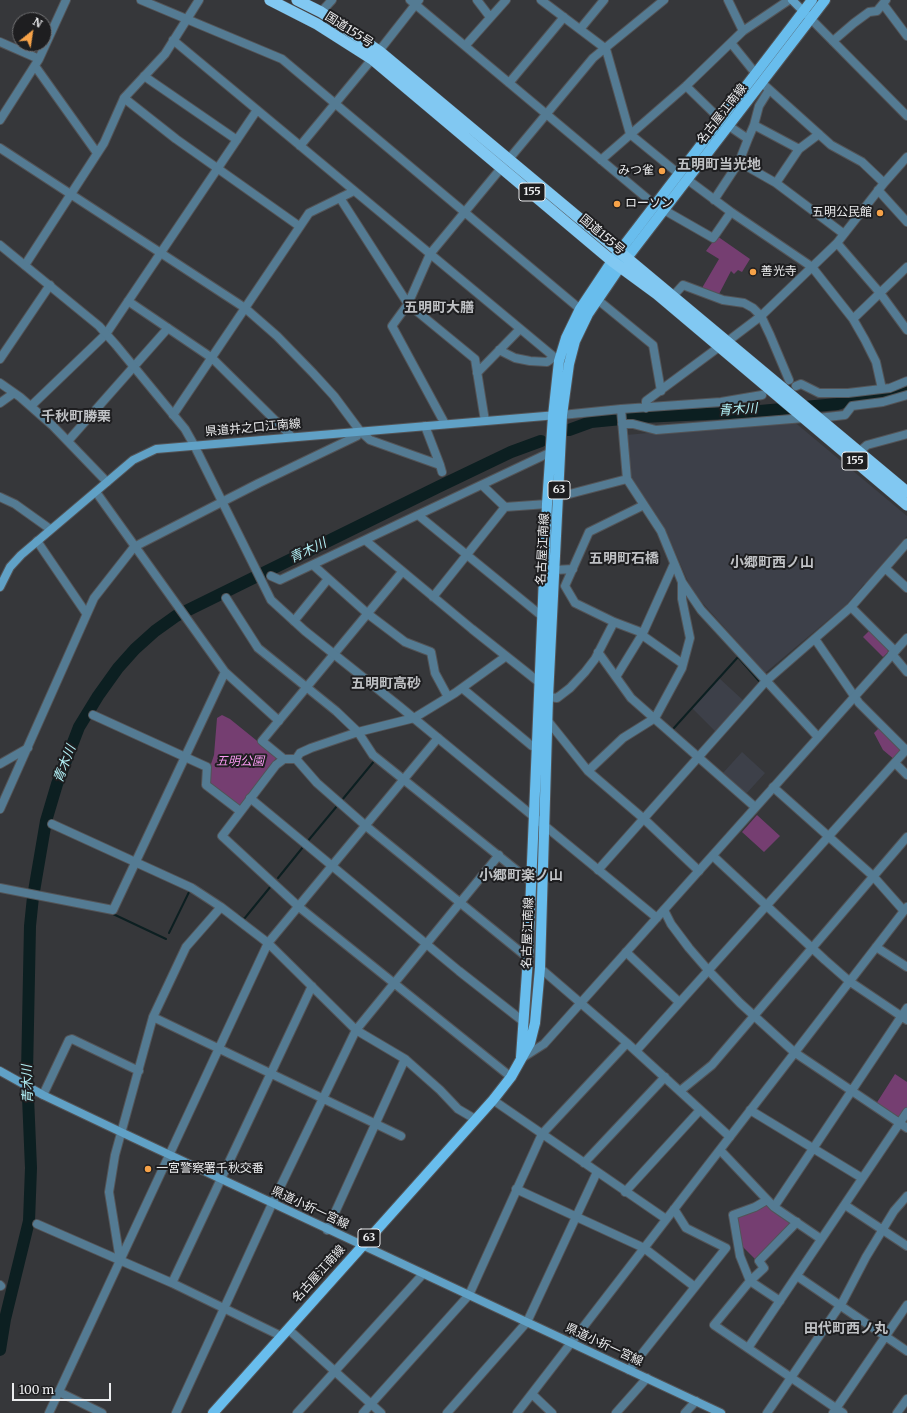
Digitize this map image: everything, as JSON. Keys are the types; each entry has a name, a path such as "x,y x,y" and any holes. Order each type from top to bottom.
{"highway":[{"name":"国道155号","path":"270,0 376,55"},
{"name":"国道155号","path":"296,0 321,12 376,55 619,259 652,291 794,398 810,417 907,505"},
{"name":"国道155号","path":"619,259 673,296 782,400 810,417 859,452 907,492"}],"main road":[{"path":"791,0 811,19"},
{"name":"名古屋江南線","path":"212,1413 493,1100 511,1077 530,1043 535,1023 540,968 548,697 558,497 556,359 580,310 725,123 756,74 812,0"},
{"name":"名古屋江南線","path":"725,123 765,87 825,0"},
{"name":"名古屋江南線","path":"521,1059 528,958 530,880 551,452 575,341 619,259"},
{"name":"県道井之口江南線","path":"0,587 10,567 50,529 142,455 156,449 558,415"},
{"name":"県道小折一宮線","path":"0,1071 40,1094 327,1230 469,1294 721,1413"}],"street":[{"path":"0,120 37,63 66,0"},
{"path":"141,0 282,59 580,310"},
{"path":"25,265 104,143 124,98 165,54 199,0"},
{"path":"321,12 332,0"},
{"path":"477,0 490,17"},
{"path":"464,46 506,0"},
{"path":"541,0 581,28 606,49 630,134 714,200 812,267 853,319 876,362 882,389"},
{"path":"581,28 604,0"},
{"path":"445,424 392,326 408,304 430,254 593,58 606,49 664,0"},
{"path":"728,0 743,31"},
{"path":"601,160 686,86 743,31 791,0"},
{"path":"300,146 376,55 415,2 464,46 660,207 713,238 731,212"},
{"path":"833,41 854,22 869,12 877,11 884,2 907,36"},
{"path":"509,83 564,17"},
{"path":"811,19 907,116"},
{"path":"174,40 556,359"},
{"path":"0,42 37,63 97,153"},
{"path":"731,43 756,74"},
{"path":"144,76 237,140"},
{"path":"686,86 725,123 748,139"},
{"path":"714,200 739,162 754,125 765,87 831,145 862,162 884,183"},
{"path":"124,98 217,169 299,226"},
{"path":"31,406 106,334 257,110"},
{"path":"754,125 799,149"},
{"path":"776,183 799,149 819,134"},
{"path":"0,148 160,254 245,308 313,372 334,396 360,431 370,440 441,468 425,426"},
{"path":"646,408 646,401 761,316 837,243 878,190 907,157"},
{"path":"739,162 776,183 844,234"},
{"path":"878,190 907,222"},
{"path":"174,415 309,213 354,191"},
{"path":"340,198 408,304 475,359 485,421"},
{"path":"837,243 880,293 907,330"},
{"path":"0,244 106,334 174,415 194,445 271,600 334,655 414,718 544,827 657,918"},
{"path":"853,319 907,267"},
{"path":"673,296 683,285 723,300 744,303 753,308 761,316 780,356 789,380"},
{"path":"0,359 50,286"},
{"path":"598,300 653,345 661,391"},
{"path":"128,301 212,358 292,437"},
{"path":"68,441 168,328"},
{"path":"477,373 520,329"},
{"path":"499,350 515,358 530,361 546,362 556,359"},
{"path":"796,386 801,384 819,393 848,393 890,388 907,381"},
{"path":"0,383 31,406 108,482"},
{"path":"0,403 14,393"},
{"path":"558,415 721,402 762,395"},
{"path":"622,423 633,424 656,430 845,415 852,406 883,402 907,395"},
{"path":"621,411 627,478 661,532 682,582 701,610 818,737"},
{"path":"0,809 86,613 94,598 134,548 259,483 357,436 360,431"},
{"path":"859,452 867,445 907,434"},
{"path":"271,576 280,580 551,452"},
{"path":"558,497 627,478"},
{"path":"482,485 505,507"},
{"path":"96,492 134,548 180,608 225,672 279,721"},
{"path":"0,497 15,504 50,529"},
{"path":"433,597 505,507 548,504"},
{"path":"644,505 589,532 565,586 575,603 642,634 683,664"},
{"path":"418,515 466,556 543,617"},
{"path":"365,540 505,657 540,684"},
{"path":"37,541 86,613"},
{"path":"598,870 766,681 852,607 907,543"},
{"path":"616,677 642,634 674,564"},
{"path":"313,565 368,614 405,642 431,652 435,673 448,697"},
{"path":"885,568 907,588"},
{"path":"555,570 573,569"},
{"path":"284,759 262,741 402,572"},
{"path":"294,621 328,579"},
{"path":"588,771 623,738 655,718 683,664 690,638 682,599 682,582"},
{"path":"226,598 258,648 307,687 358,732 373,754 530,880"},
{"path":"852,607 894,652 907,672"},
{"path":"548,697 557,698 570,688 586,672 614,622"},
{"path":"521,1059 544,1044 907,638"},
{"path":"636,1051 907,750 854,696 815,639"},
{"path":"598,652 631,698 700,757 755,807"},
{"path":"296,759 300,753 305,750 358,732 414,718 462,688 505,657"},
{"path":"0,888 27,892 113,910 225,672"},
{"path":"462,688 532,746 537,746"},
{"path":"93,715 207,767 206,785 240,811"},
{"path":"548,721 588,771 644,819 699,871"},
{"path":"49,1413 268,944 438,738"},
{"path":"0,764 28,748"},
{"path":"511,1077 299,907 222,836 276,765 284,759 296,759 317,783 366,826 528,958"},
{"path":"895,763 907,775"},
{"path":"517,1413 905,909 873,876 773,787"},
{"path":"250,798 425,944 524,1022"},
{"path":"52,824 192,888 221,907 268,944 356,1030 405,1060 440,1090 458,1109 475,1119"},
{"path":"680,1091 712,1065 907,837"},
{"path":"176,1413 272,1204 356,1030 499,855"},
{"path":"713,856 812,948 850,981 904,1018"},
{"path":"120,1260 108,1192 115,1155 123,1133 153,1017 186,947 221,907"},
{"path":"664,910 685,942 708,970 754,1016 794,1052 907,1128"},
{"path":"876,947 907,967"},
{"path":"626,952 679,1002"},
{"path":"540,968 581,1002 730,1137"},
{"path":"172,1284 312,986"},
{"path":"774,1207 851,1091 904,1018 907,1008"},
{"path":"153,1017 219,1047 401,1136"},
{"path":"40,1094 69,1040 72,1039 139,1071"},
{"path":"363,1413 469,1294 542,1134 627,1043"},
{"path":"327,1230 405,1060"},
{"path":"584,1163 665,1077"},
{"path":"493,1100 666,1219"},
{"path":"625,1192 700,1110"},
{"path":"750,1110 862,1178"},
{"path":"748,1348 907,1112"},
{"path":"720,1150 774,1207 821,1239"},
{"path":"447,1413 527,1322 597,1172"},
{"path":"516,1189 644,1248 695,1287"},
{"path":"767,1413 841,1305 894,1211 907,1196"},
{"path":"767,1200 755,1207 733,1215 740,1256 750,1281 780,1301"},
{"path":"845,1205 907,1246"},
{"path":"674,1209 686,1228 740,1256"},
{"path":"797,1222 759,1261 764,1268 750,1281 714,1325 838,1411 907,1305"},
{"path":"38,1224 224,1308 284,1333 335,1372 381,1413"},
{"path":"629,1370 726,1248"},
{"path":"297,1413 423,1274"},
{"path":"797,1276 907,1351"},
{"path":"616,1413 647,1378"},
{"path":"59,1392 102,1413"},
{"path":"532,1394 552,1413"},
{"path":"897,1413 907,1399"},
{"path":"685,1413 696,1401"}],"shaded area":[{"path":"792,420 907,516 907,536 847,604 765,673 692,591 667,533 631,477 626,435"},
{"path":"719,678 745,702 717,733 692,708"},
{"path":"742,752 765,773 746,794 723,773"}],"green space":[{"path":"717,236 750,259 742,272 738,270 734,274 731,271 719,294 702,288 719,259 706,251"},
{"path":"871,629 887,646 888,652 883,657 863,637"},
{"name":"五明公園","path":"222,715 230,719 277,757 240,806 210,783 210,767 214,755 217,718"},
{"path":"880,727 903,749 895,760 883,750 874,733"},
{"path":"757,815 780,836 764,852 742,832"},
{"path":"895,1074 907,1082 907,1108 900,1118 897,1118 876,1104"},
{"path":"767,1205 794,1223 757,1261 742,1246 736,1218"}],"waterway":[{"name":"青木川","path":"569,430 591,422 642,417 749,412 837,404 850,400 882,396 907,388"},
{"name":"青木川","path":"0,1350 5,1319 29,1221 31,1168 27,1073 30,926 33,897 46,821 57,784 79,727 98,696 118,668 135,649 155,631 176,616 438,487 511,452 541,441"},
{"path":"769,673 848,605 865,585"},
{"path":"673,729 738,657 759,681"},
{"path":"342,800 375,760"},
{"path":"307,842 337,806"},
{"path":"278,878 303,847"},
{"path":"238,915 244,919 271,886"},
{"path":"169,933 190,890"},
{"path":"111,913 166,939"}],"place":[{"name":"みつ雀","path":"662,171"},
{"name":"ローソン","path":"617,204"},
{"name":"五明公民館","path":"880,213"},
{"name":"善光寺","path":"753,272"},
{"name":"一宮警察署千秋交番","path":"148,1169"}],"district":[{"name":"五明町当光地","path":"719,165"},
{"name":"五明町大膳","path":"439,308"},
{"name":"千秋町勝栗","path":"76,417"},
{"name":"五明町石橋","path":"624,559"},
{"name":"小郷町西ノ山","path":"772,563"},
{"name":"五明町高砂","path":"386,684"},
{"name":"小郷町楽ノ山","path":"521,876"},
{"name":"田代町西ノ丸","path":"846,1329"}]}
